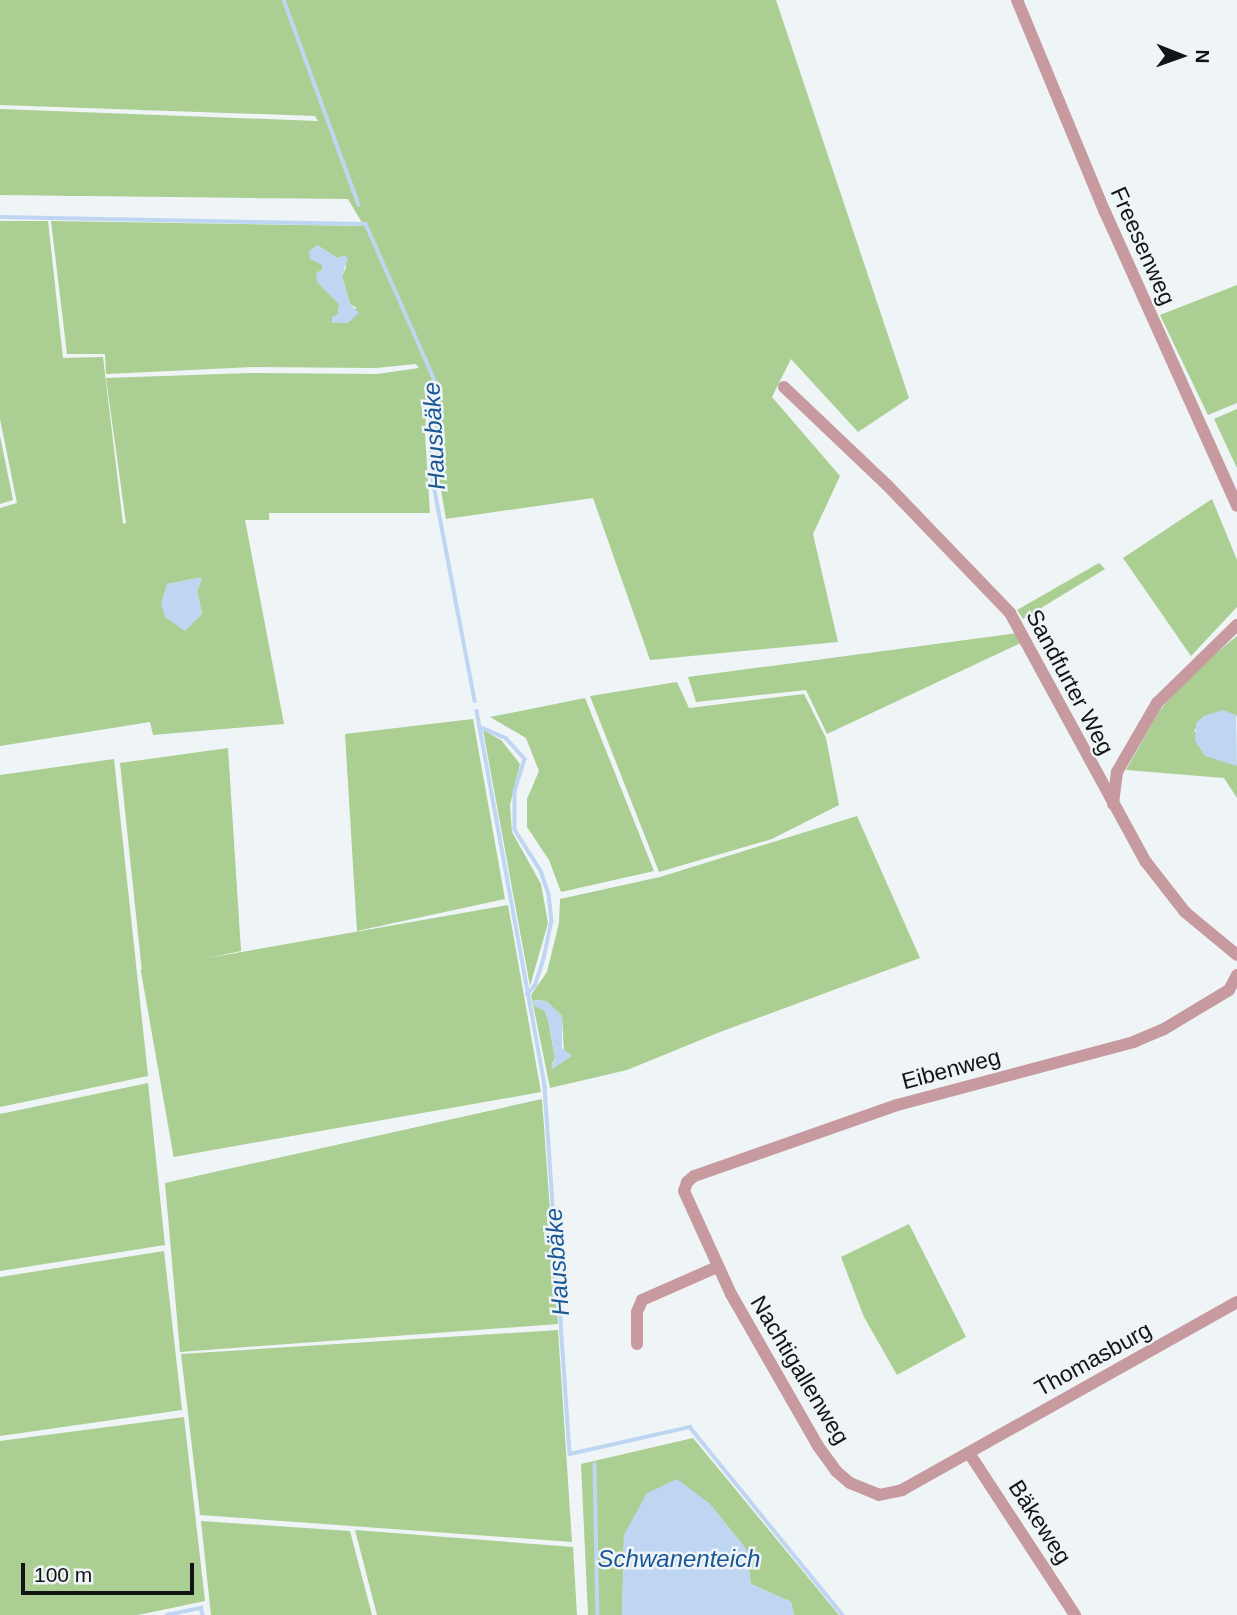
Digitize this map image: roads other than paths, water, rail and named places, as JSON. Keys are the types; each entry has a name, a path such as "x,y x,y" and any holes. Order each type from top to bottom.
{"street":[{"name":"Freesenweg","path":"1017,0 1105,212 1237,506"},
{"name":"Sandfurter Weg","path":"784,387 887,485 1010,613 1146,862 1185,912 1237,956"},
{"path":"1113,804 1118,772 1157,703 1237,625"},
{"name":"Eibenweg","path":"688,1204 684,1191 687,1182 694,1176 933,1094 1134,1042 1164,1029 1228,990 1237,975"},
{"name":"Nachtigallenweg","path":"688,1204 717,1268 808,1430 836,1471 867,1492 888,1494 902,1490 969,1453"},
{"path":"637,1344 637,1312 642,1300 717,1268"},
{"name":"Thomasburg","path":"969,1453 1237,1302"},
{"name":"Bäkeweg","path":"969,1453 1075,1615"}],"water":[{"path":"317,245 337,258 348,258 342,276 350,304 359,313 348,323 332,323 332,317 338,314 339,304 317,282 316,273 322,270 322,265 310,259 309,251"},
{"path":"202,578 197,591 202,614 185,631 165,617 161,603 167,584"},
{"path":"1223,710 1236,715 1237,766 1205,756 1195,741 1196,723 1204,716"},
{"path":"533,1000 546,1001 562,1016 562,1048 572,1056 551,1070 555,1058 548,1020 545,1011 534,1006"},
{"name":"Schwanenteich","path":"677,1479 709,1503 746,1549 751,1584 791,1602 794,1615 622,1615 624,1535 647,1493"}],"waterway":[{"name":"Hausbäke","path":"284,0 359,205"},
{"name":"Hausbäke","path":"0,217 366,224 434,378 430,433 432,475 475,701"},
{"name":"Hausbäke","path":"477,711 545,1087 570,1454 690,1427 843,1615"},
{"path":"480,727 506,738 525,759 515,791 515,830 541,871 549,894 552,921 544,959 535,986 528,994"},
{"path":"595,1464 598,1615"},
{"path":"167,1615 201,1608 203,1615"}]}
